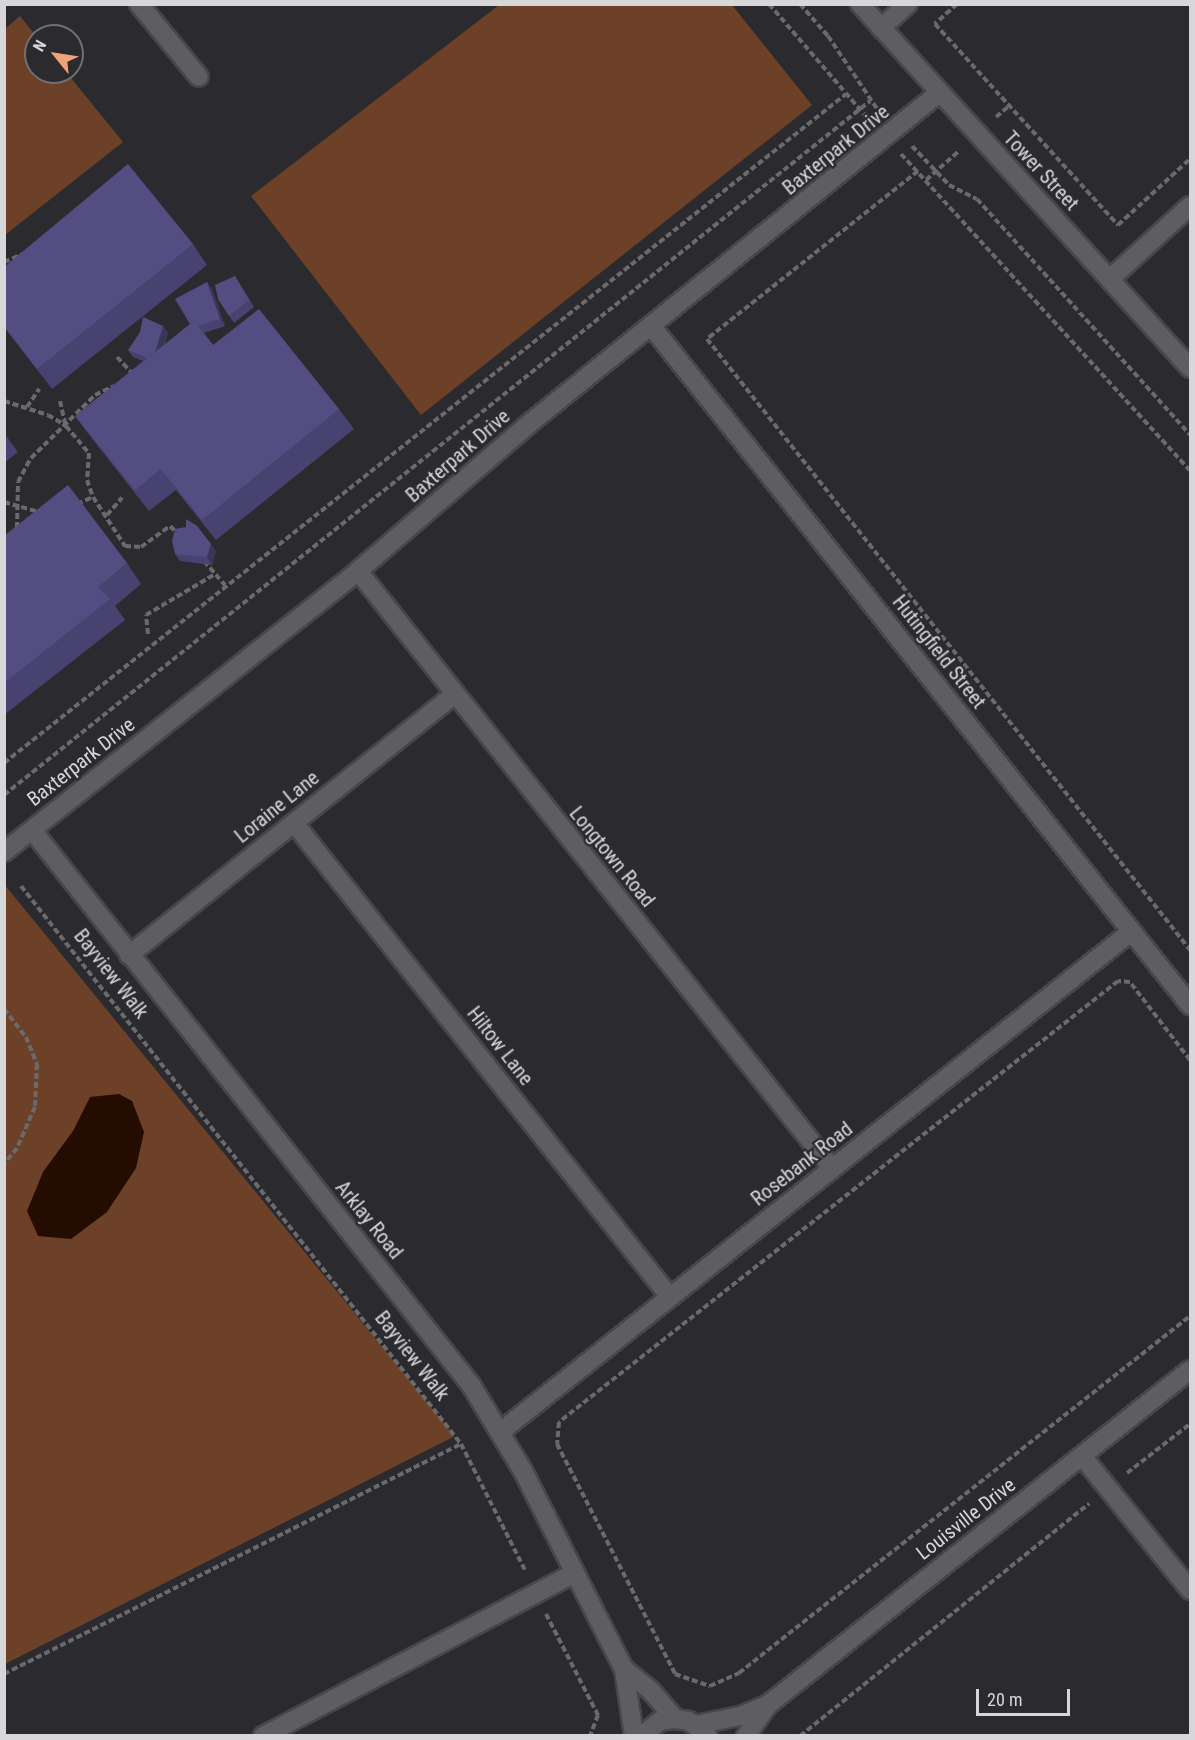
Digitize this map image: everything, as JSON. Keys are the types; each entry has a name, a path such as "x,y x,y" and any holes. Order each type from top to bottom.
{"street":[{"path":"139,4 199,76"},
{"name":"Tower Street","path":"860,4 1191,368"},
{"path":"881,28 908,4"},
{"name":"Baxterpark Drive","path":"4,852 358,571 530,423 892,134 939,93"},
{"path":"1110,279 1191,206"},
{"name":"Hutingfield Street","path":"652,327 1191,1005"},
{"name":"Longtown Road","path":"358,571 454,695 832,1168"},
{"name":"Loraine Lane","path":"129,955 454,695"},
{"name":"Hiltow Lane","path":"294,822 670,1297"},
{"name":"Arklay Road","path":"32,830 471,1385 500,1432 624,1669 634,1736"},
{"name":"Rosebank Road","path":"500,1432 1132,931"},
{"name":"Louisville Drive","path":"701,1730 769,1704 1191,1370"},
{"path":"1083,1456 1191,1590"},
{"path":"263,1736 575,1574"},
{"name":"Arklay Road","path":"624,1669 651,1690 675,1719"},
{"name":"Louisville Drive","path":"746,1736 769,1704"},
{"path":"642,1736 660,1721 675,1719 701,1730"}],"path":[{"path":"769,4 860,109 949,184 977,200 1191,435"},
{"path":"800,4 828,36 918,171 1191,470"},
{"path":"957,4 935,24 1118,225 1191,159"},
{"path":"4,763 225,585 846,94"},
{"path":"4,795 870,101"},
{"path":"918,171 707,339 1191,950"},
{"path":"4,262 29,253"},
{"path":"19,537 18,482 31,458 95,395 135,376 117,357"},
{"path":"27,407 39,389"},
{"path":"4,401 27,407 66,426 89,453 87,480 93,497 107,515 125,546 141,547 170,526 180,536"},
{"path":"60,401 66,426"},
{"path":"72,506 93,497"},
{"path":"107,515 122,498"},
{"path":"4,502 45,511"},
{"path":"201,557 225,585"},
{"path":"148,634 146,615 215,574"},
{"name":"Bayview Walk","path":"4,1674 461,1444 21,886"},
{"path":"1191,1060 1130,982 1118,981 559,1422 557,1444 675,1674 710,1686 739,1673 1191,1316"},
{"path":"4,1009 26,1036 37,1064 35,1107 17,1148 4,1164"},
{"path":"800,1736 1191,1424"}],"shaded area":[{"path":"499,5 732,5 812,105 421,415 251,196"},
{"path":"20,16 26,24 24,24 24,84 76,84 123,142 5,235 5,29"},
{"path":"4,884 455,1436 5,1664 4,1664"},
{"path":"119,1094 132,1101 144,1132 136,1168 107,1212 71,1239 38,1236 27,1211 43,1172 73,1131 90,1097"}],"building":[{"path":"128,164 193,244 37,369 4,326 4,267"},
{"path":"235,276 249,300 229,316 218,299 215,285"},
{"path":"207,282 220,319 198,326 194,321 190,324 175,299"},
{"path":"259,309 339,409 202,520 161,469 135,490 75,416 194,321 213,345"},
{"path":"143,317 163,326 155,352 148,358 128,350 140,332"},
{"path":"68,485 127,563 98,587 110,599 4,683 4,536"},
{"path":"186,519 197,526 211,544 207,557 175,554 172,541 175,529 186,527"}]}
